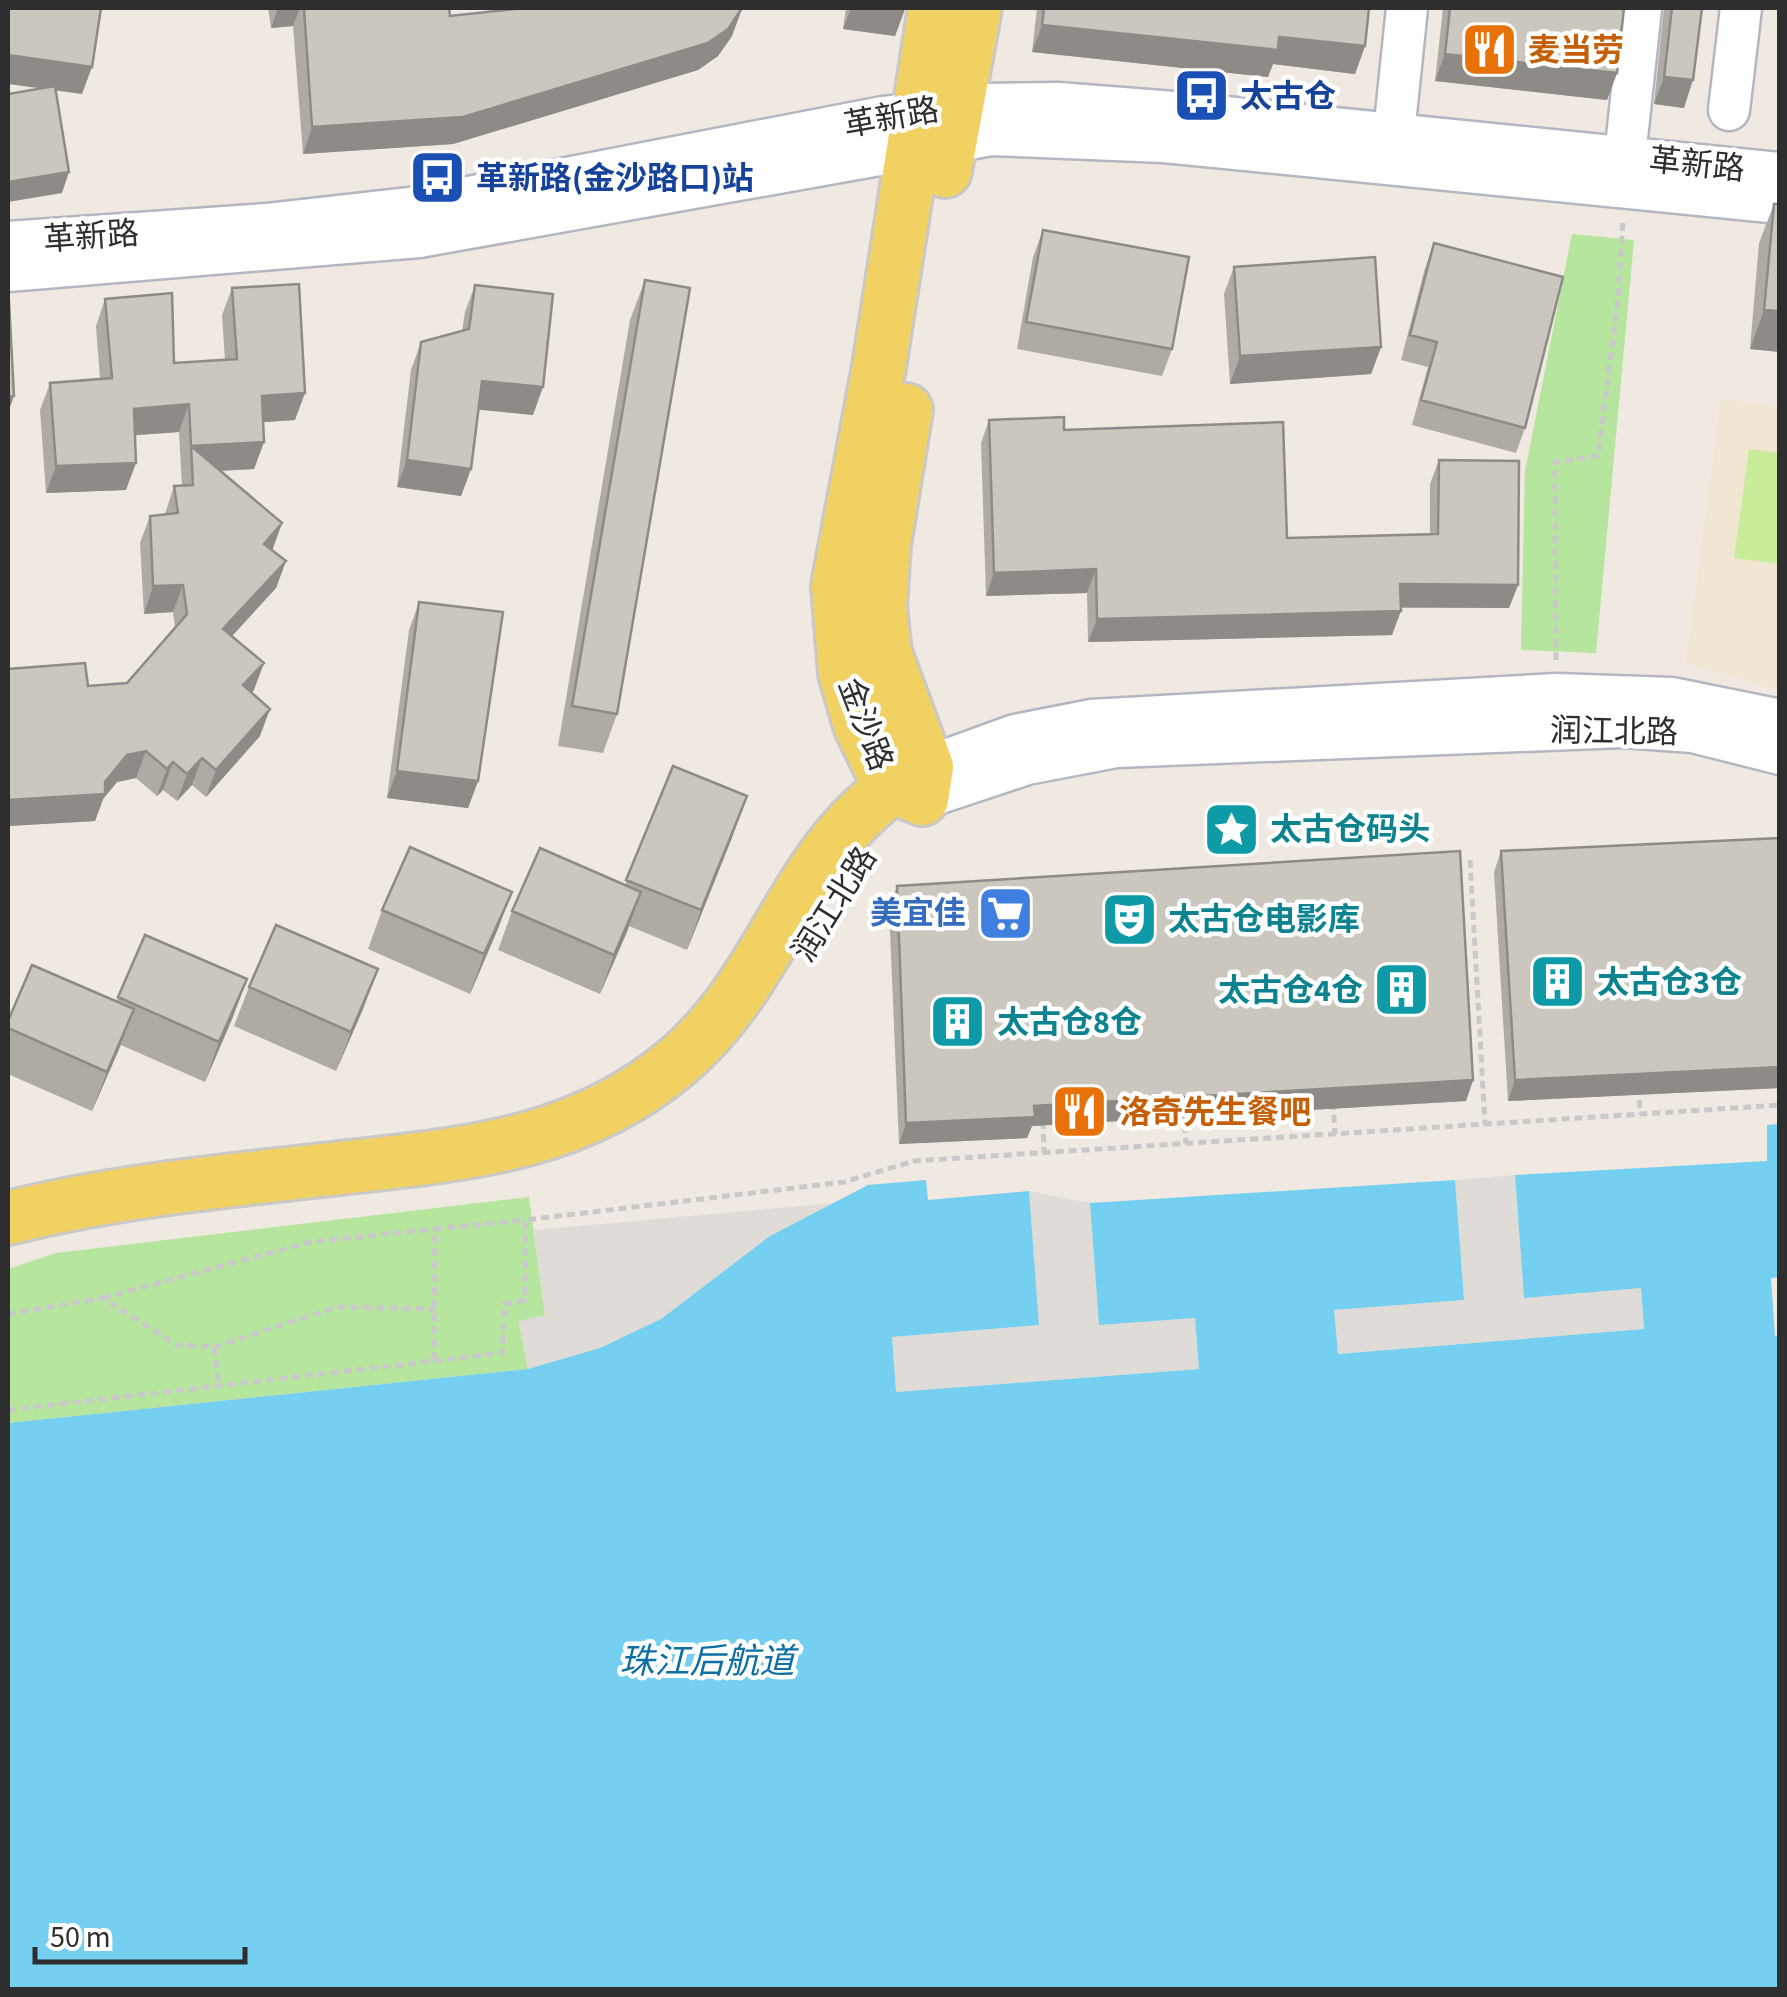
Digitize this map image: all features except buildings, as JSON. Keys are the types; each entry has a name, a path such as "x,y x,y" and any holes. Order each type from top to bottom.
{"main road":[{"name":"金沙路","path":"913,783 884,653 880,608 884,544 934,126 935,8"},
{"name":"金沙路","path":"934,126 974,8"},
{"name":"润江北路","path":"8,1218 139,1192 483,1150 570,1128 640,1091 712,1028 758,966 837,834 913,783"},
{"name":"润江北路","path":"8,1250 121,1224 487,1180 567,1163 608,1148 673,1108 734,1050 770,1007 874,838 913,783"}],"street":[{"path":"1394,133 1407,8"},
{"path":"1625,171 1641,8"},
{"path":"1729,110 1742,8"},
{"name":"革新路","path":"8,271 418,236 1058,103 1394,133 1625,171 1780,203"},
{"name":"革新路","path":"8,242 266,224 417,207 934,126 1625,171 1780,174"},
{"name":"润江北路","path":"913,783 1015,735 1091,720 1556,694 1672,698 1780,720"},
{"name":"润江北路","path":"913,783 1062,756 1166,744 1656,727 1780,754"}],"path":[{"path":"1556,694 1555,462 1598,456 1618,300 1625,171"},
{"path":"1470,860 1486,1124"},
{"path":"1638,1077 1640,1114"},
{"path":"1333,1096 1335,1134"},
{"path":"8,1314 103,1298 310,1242 844,1182 914,1162 1780,1105"},
{"path":"1184,1106 1186,1144"},
{"path":"1042,1114 1044,1153"},
{"path":"8,1410 502,1353 505,1304 525,1300 525,1220"},
{"path":"434,1361 435,1229"},
{"path":"103,1298 177,1345 214,1347 337,1306 435,1309"},
{"path":"214,1347 219,1386"}],"shaded area":[{"path":"1721,399 1779,407 1779,690 1686,663"},
{"path":"1515,1175 1524,1298 1641,1288 1644,1329 1337,1354 1334,1310 1464,1300 1455,1180"},
{"path":"1029,1191 1090,1203 1099,1325 1195,1318 1199,1369 896,1392 892,1337 1039,1325"},
{"path":"834,1203 770,1236 661,1319 600,1348 528,1369 519,1321 545,1315 534,1230"}],"green space":[{"path":"1572,234 1634,240 1596,653 1521,650 1525,471"},
{"path":"1749,449 1779,453 1779,564 1734,558"},
{"path":"529,1197 545,1316 519,1322 528,1369 8,1423 8,1269 56,1253"}],"water":[{"name":"珠江后航道","path":"1779,1124 1779,1277 1771,1278 1775,1336 1780,1336 1779,1989 8,1989 8,1423 528,1369 600,1348 661,1319 770,1236 868,1185 926,1180 928,1200 1029,1191 1039,1325 892,1337 896,1392 1199,1369 1195,1318 1099,1325 1090,1203 1455,1180 1464,1300 1334,1310 1338,1354 1644,1329 1641,1288 1524,1298 1515,1175 1767,1161 1767,1125"}],"place":[{"name":"麦当劳","path":"1489,50"},
{"name":"太古仓","path":"1201,96"},
{"name":"革新路(金沙路口)站","path":"437,178"},
{"name":"太古仓码头","path":"1231,829"},
{"name":"美宜佳","path":"1005,913"},
{"name":"太古仓电影库","path":"1129,919"},
{"name":"太古仓3仓","path":"1558,982"},
{"name":"太古仓4仓","path":"1402,990"},
{"name":"太古仓8仓","path":"958,1022"},
{"name":"洛奇先生餐吧","path":"1080,1112"}]}
